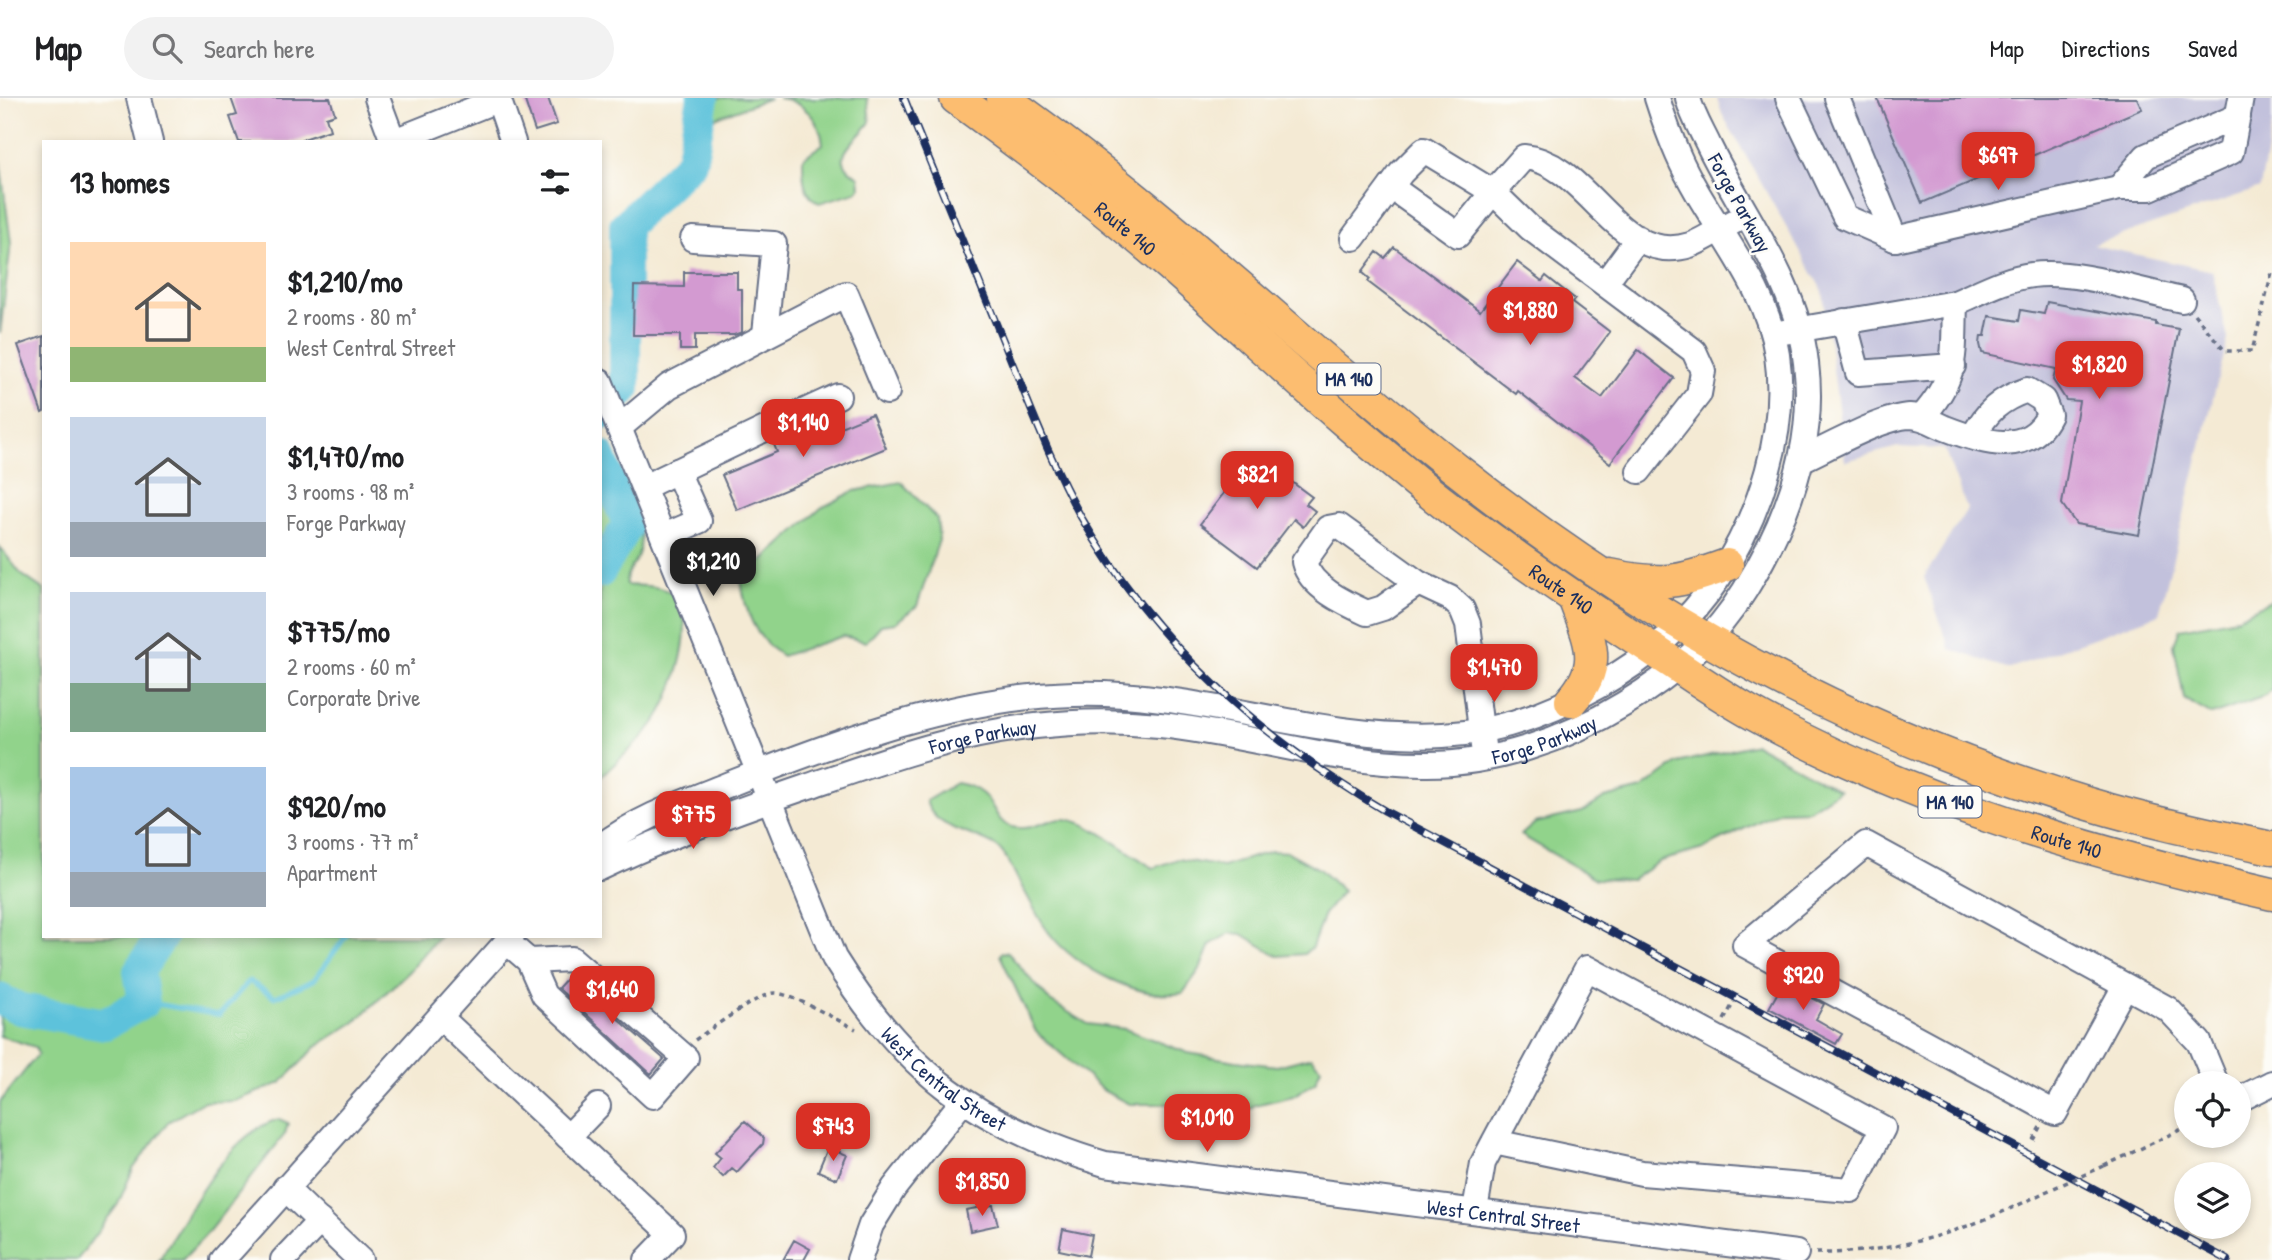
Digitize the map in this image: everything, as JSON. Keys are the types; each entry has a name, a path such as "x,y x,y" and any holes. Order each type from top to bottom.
{"main road":[{"name":"Route 140","path":"956,98 1104,210 1178,273 1273,361 1435,497 1575,600 1748,711 1803,739 1978,813 2160,869 2272,894"},
{"name":"Route 140","path":"1003,98 1140,203 1455,468 1594,572 1708,641 1880,727 1969,763 2126,814 2272,848"},
{"path":"1594,572 1642,582 1672,583 1727,565"},
{"path":"1571,701 1588,680 1592,663 1588,638 1575,600"}],"street":[{"path":"139,98 150,140"},
{"name":"Forge Parkway","path":"602,867 664,838 942,741 1034,726 1098,722 1163,726 1396,763 1428,764 1521,750 1567,733 1628,701 1666,658 1681,625 1727,565 1754,510 1772,449 1780,387 1773,335 1758,296 1678,157 1657,98"},
{"name":"Forge Parkway","path":"602,846 620,832 674,806 760,772 886,729 950,711 1012,699 1075,694 1140,696 1377,733 1441,735 1503,726 1571,701 1613,678 1708,641 1739,600 1781,521 1801,460 1808,395 1801,328 1778,272 1746,215 1688,98"},
{"path":"1788,98 1845,217 1895,239 2119,188 2150,188 2231,152 2239,107"},
{"path":"1837,98 1895,239"},
{"path":"395,140 499,99 512,140"},
{"path":"385,100 392,140"},
{"path":"1353,238 1391,187 1424,150 1493,192 1530,228 1694,351 1703,371 1699,394 1639,471"},
{"path":"1391,187 1458,235 1524,158 1543,159 1638,239 1656,249 1690,245 1746,215"},
{"path":"693,239 774,244 765,334"},
{"path":"1605,284 1638,239"},
{"path":"1773,335 1955,303 2006,282 2032,275 2069,276 2182,300"},
{"path":"617,420 668,386 846,294 887,392"},
{"path":"1922,417 1943,393 1953,366 1955,303"},
{"path":"1844,321 1858,373 1953,366"},
{"name":"West Central Street","path":"602,386 834,958 860,1000 923,1072 962,1102 1015,1131 1060,1151 1105,1164 1796,1253"},
{"path":"644,487 838,396"},
{"path":"1801,460 1886,419 1922,417 1973,437"},
{"path":"664,536 699,521 677,471"},
{"path":"1418,583 1450,598 1462,609 1468,624 1484,757"},
{"path":"2125,985 2055,1113 1745,945 1866,844 2125,985 2168,1009 2191,1032 2205,1053 2212,1071"},
{"path":"222,1260 510,939 529,961 544,995 653,1096 686,1058 572,960 529,961"},
{"path":"1475,1210 1483,1163 1494,1142 1587,968 1883,1128 1851,1190 1642,1173 1494,1142"},
{"path":"441,1018 672,1234 647,1260"},
{"path":"2251,1094 2272,1083"},
{"path":"859,1260 871,1225 894,1188 962,1102"},
{"path":"568,1137 598,1106"},
{"path":"285,1188 360,1260"},
{"path":"284,1260 320,1221"}],"path":[{"path":"2182,300 2225,351 2252,351 2272,273"},
{"path":"691,1044 717,1021 771,993 786,996 856,1030"},
{"path":"1796,1253 1859,1254 1895,1248 1962,1229 2174,1133"}],"shaded area":[{"path":"1717,98 2272,98 2272,124 2260,188 2092,245 2212,271 2228,339 2159,614 2008,669 1950,649 1924,577 1967,509 1944,449 1898,447 1845,461 1823,292 1722,114"}],"green space":[{"path":"698,98 770,98 693,126"},
{"path":"778,98 867,98 870,122 844,156 844,163 849,170 859,177 860,187 856,192 819,203 813,199 806,189 803,158 823,144 819,127 803,107"},
{"path":"0,161 11,243 0,334"},
{"path":"616,462 639,516 639,551 627,575 626,585 659,588 676,597 683,611 685,628 679,668 666,704 639,740 602,776 602,480"},
{"path":"901,482 937,519 939,540 917,606 895,623 881,625 866,642 843,636 782,656 772,649 752,623 741,580 821,508 854,491"},
{"path":"0,547 21,574 42,589 42,938 437,938 409,971 355,1022 317,1046 281,1083 235,1101 203,1102 168,1122 133,1169 118,1204 77,1260 0,1260 0,1102 38,1054 35,1047 0,1036"},
{"path":"2272,600 2272,691 2212,715 2184,699 2174,645 2180,629 2236,618"},
{"path":"1755,744 1839,790 1809,810 1780,811 1703,849 1660,861 1632,880 1596,879 1521,835 1535,823 1582,812 1605,798 1642,789 1678,763"},
{"path":"956,783 980,792 987,798 999,818 1012,827 1026,828 1058,819 1075,821 1098,832 1153,868 1178,859 1223,867 1271,851 1288,852 1319,869 1343,891 1324,914 1312,947 1304,954 1278,956 1242,934 1230,933 1210,945 1200,969 1183,993 1148,992 1129,987 1092,970 1061,947 1043,924 1009,862 997,847 946,825 930,811 926,801"},
{"path":"1002,952 1008,953 1050,1001 1088,1024 1125,1029 1188,1053 1277,1066 1311,1057 1321,1068 1315,1082 1293,1096 1255,1105 1244,1113 1219,1117 1171,1104 1129,1104 1104,1091 1036,1032 1000,955"},
{"path":"279,1119 288,1123 285,1134 205,1236 182,1260 159,1260 195,1200 225,1158 260,1127"}],"building":[{"path":"231,98 330,98 335,114 326,117 330,130 301,140 238,140 230,117 237,115"},
{"path":"524,98 548,98 557,124 535,131"},
{"path":"1877,98 2137,98 2142,109 1922,203"},
{"path":"1394,247 1480,311 1517,262 1542,281 1546,276 1575,299 1572,303 1610,332 1575,378 1602,398 1638,350 1674,378 1610,463 1518,391 1516,394 1368,282 1370,279 1362,272 1377,252 1385,258"},
{"path":"684,272 737,272 737,289 742,289 742,332 734,335 695,335 695,350 680,350 680,335 633,335 634,286 684,287"},
{"path":"2047,302 2156,322 2156,325 2179,329 2139,535 2076,524 2062,504 2079,401 2066,400 2053,380 2056,369 1982,353 1981,336 1985,336 1989,316 2019,321 2021,310 2044,314"},
{"path":"42,337 42,413 18,345"},
{"path":"872,414 886,448 737,510 722,475 777,452 773,442 778,438 821,420 826,433"},
{"path":"1254,454 1312,497 1306,504 1315,511 1303,527 1294,519 1257,567 1200,524"},
{"path":"569,976 664,1059 651,1074 558,988"},
{"path":"1783,983 1824,1004 1816,1019 1842,1034 1836,1044 1769,1008"},
{"path":"745,1121 764,1138 763,1144 737,1172 732,1168 723,1177 713,1168 721,1158 715,1153"},
{"path":"828,1147 847,1155 837,1179 818,1171"},
{"path":"993,1205 998,1225 970,1231 966,1210"},
{"path":"1063,1229 1092,1235 1088,1256 1059,1250"},
{"path":"794,1240 810,1249 804,1260 783,1260"}],"waterway":[{"path":"602,413 625,388 625,226 691,162 703,98"},
{"path":"602,461 628,524 602,569"},
{"path":"0,999 20,1009 105,1024 144,1002 139,971 161,938"},
{"path":"144,1002 219,1015 249,981 275,997 314,980 345,938"}],"railway":[{"path":"904,98 1040,431 1081,517 1142,607 1177,647 1253,719 1295,752 1385,811 2228,1260"}]}
